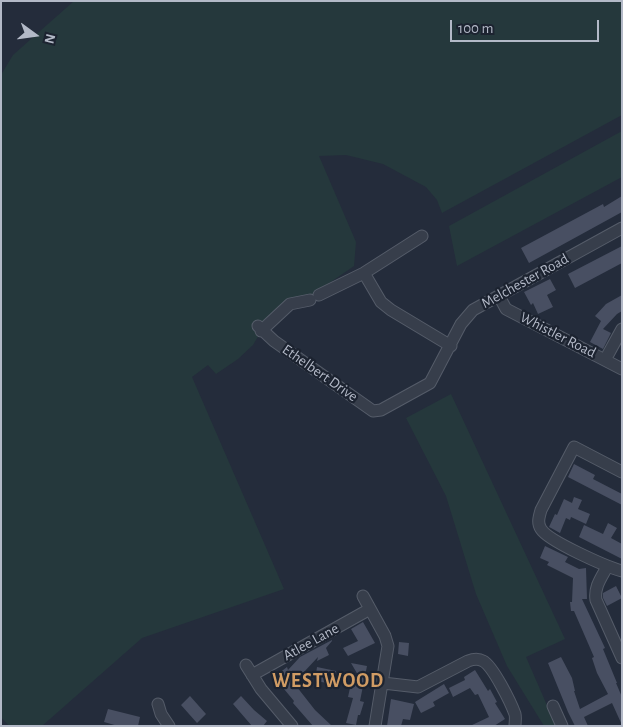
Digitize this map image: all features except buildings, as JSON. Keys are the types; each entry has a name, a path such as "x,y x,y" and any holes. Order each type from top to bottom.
{"street":[{"name":"Melchester Road","path":"381,410 430,383 462,324 473,310 622,228"},
{"name":"Ethelbert Drive","path":"381,410 373,411 260,329 290,304 314,298 364,273 422,236"},
{"path":"364,273 381,302 451,346"},
{"name":"Whistler Road","path":"499,296 506,308 622,369"},
{"path":"605,360 622,329"},
{"path":"622,472 574,447 539,516 541,530 552,539 607,567 622,571"},
{"path":"607,567 597,585 595,591 596,600 622,658"},
{"path":"363,596 387,642 388,651 375,726"},
{"name":"Atlee Lane","path":"292,726 261,689 249,670 370,609"},
{"path":"383,683 418,687 468,661 481,660 493,672 514,712 515,726"},
{"path":"158,704 161,714 169,726"},
{"path":"553,706 562,726"}],"green space":[{"path":"74,1 622,1 622,115 442,213 437,200 426,187 383,164 346,155 319,156 356,242 354,266 290,310 266,323 253,345 238,359 216,374 208,365 192,377 284,589 142,638 42,726 9,726 1,717 1,75 13,55"},
{"path":"622,131 622,177 457,266 449,226"},
{"path":"451,394 565,639 526,657 556,726 544,726 507,666 476,594 446,496 406,418"}],"district":[{"name":"WESTWOOD","path":"328,681"}]}
